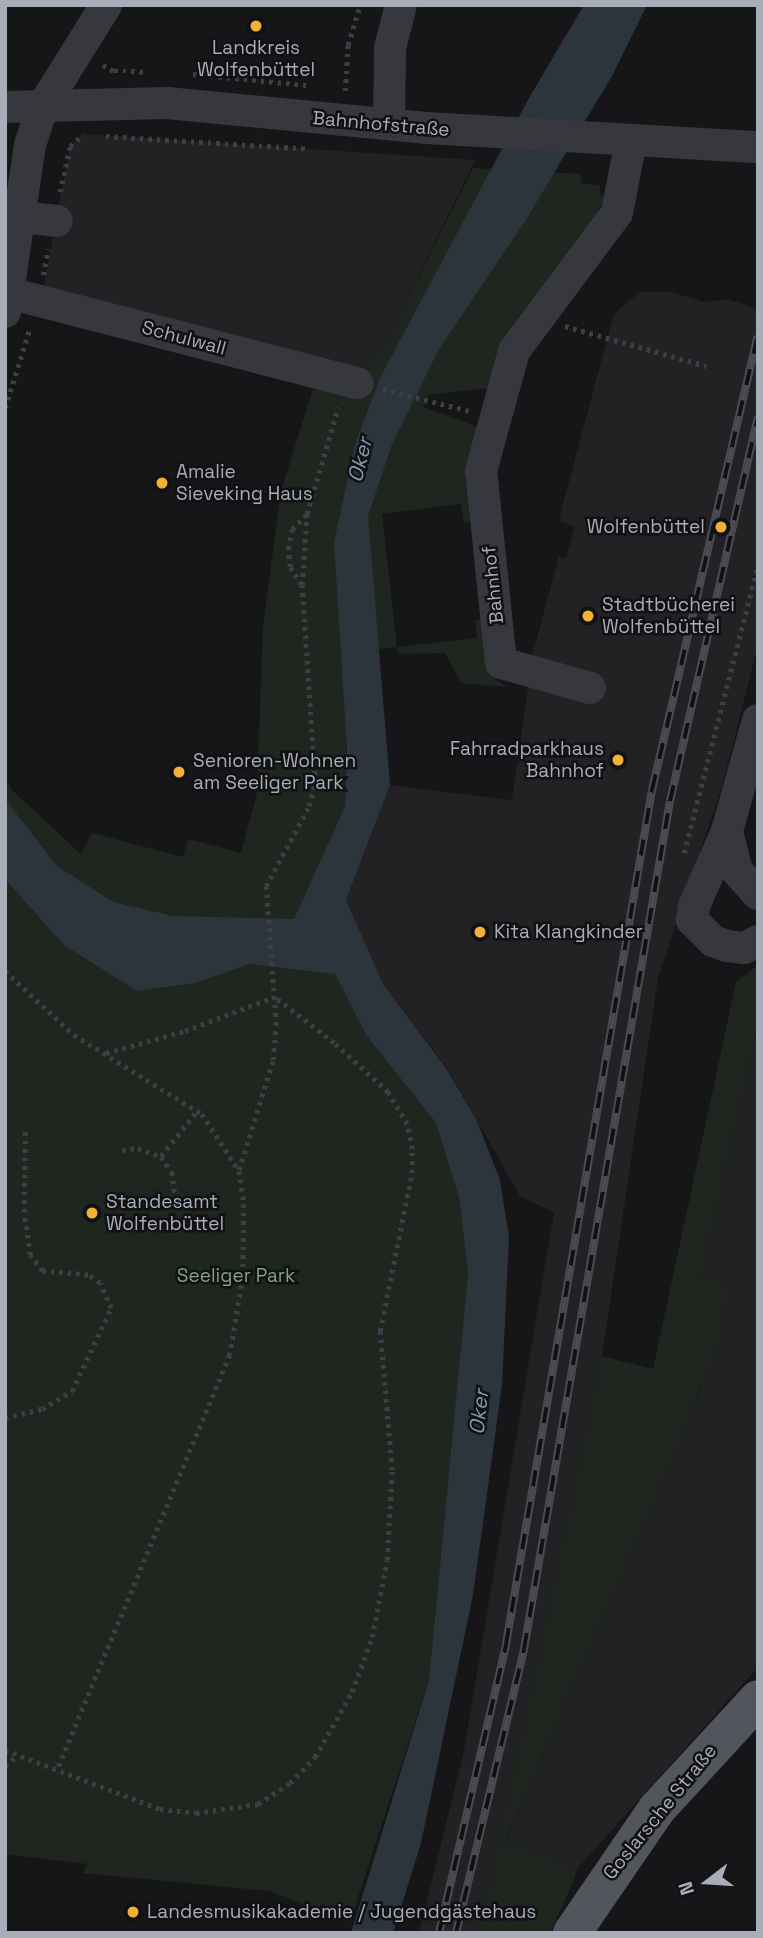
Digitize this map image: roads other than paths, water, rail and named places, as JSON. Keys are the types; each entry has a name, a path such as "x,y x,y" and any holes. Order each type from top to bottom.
{"main road":[{"name":"Goslarsche Straße","path":"572,1933 657,1809 758,1699"}],"street":[{"name":"Schulwall","path":"106,5 42,108 30,145 7,302 352,382"},
{"path":"389,124 390,48 401,5"},
{"name":"Bahnhofstraße","path":"5,107 167,103 490,133 758,147"},
{"name":"Bahnhof","path":"590,688 501,663 481,471 513,351 617,213 631,141"},
{"path":"20,217 57,221"},
{"path":"758,720 727,831 694,906 692,920 713,941 727,946 744,948 758,941"},
{"path":"727,831 737,871 758,894"}],"water":[{"name":"Oker","path":"584,5 647,5 612,76 524,223 439,349 392,444 368,516 390,785 346,900 383,984 448,1071 477,1121 500,1180 509,1237 502,1385 473,1595 421,1843 393,1933 351,1933 429,1680 468,1273 459,1198 436,1123 366,1035 335,974 249,964 195,983 137,991 64,945 5,879 5,799 57,866 113,902 173,916 294,919 345,806 347,749 334,543 355,444 380,378 529,98"}],"railway":[{"path":"439,1933 506,1644 652,790 758,336"},
{"path":"456,1933 524,1649 670,801 758,417"}],"place":[{"name":"Landkreis Wolfenbüttel","path":"256,26"},
{"name":"Amalie Sieveking Haus","path":"162,483"},
{"name":"Wolfenbüttel","path":"721,527"},
{"name":"Stadtbücherei Wolfenbüttel","path":"588,616"},
{"name":"Fahrradparkhaus Bahnhof","path":"618,760"},
{"name":"Senioren-Wohnen am Seeliger Park","path":"179,772"},
{"name":"Kita Klangkinder","path":"480,932"},
{"name":"Standesamt Wolfenbüttel","path":"92,1213"},
{"name":"Landesmusikakademie / Jugendgästehaus","path":"133,1912"}],"park label":[{"name":"Seeliger Park","path":"236,1276"}]}
